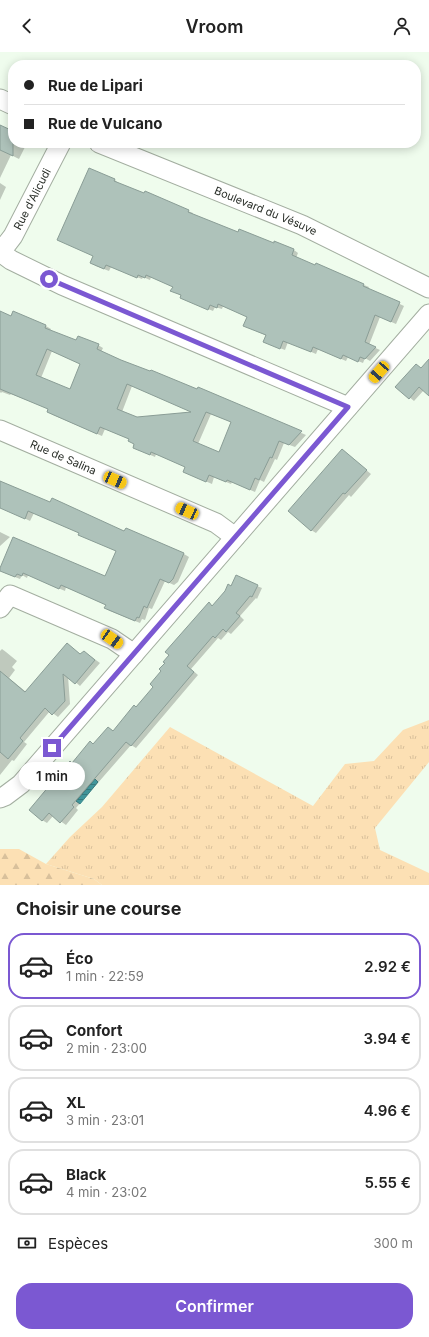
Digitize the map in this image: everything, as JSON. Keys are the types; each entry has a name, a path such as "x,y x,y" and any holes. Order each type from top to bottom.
{"street":[{"name":"Rue d'Alicudi","path":"0,252 13,236 58,148"},
{"name":"Boulevard du Vésuve","path":"111,148 302,225 429,288"},
{"path":"0,252 11,260 62,285 348,407"},
{"path":"0,798 21,784 429,314"},
{"name":"Rue de Salina","path":"0,430 216,523 235,537"},
{"path":"3,598 112,639 134,654"}],"green space":[{"path":"429,720 429,762 375,828 380,850 429,873 429,885 102,885 94,879 46,864 70,837 102,807 170,727 313,806 345,764 374,761 403,730"},
{"path":"0,849 19,849 46,864 94,879 102,885 0,885"}],"water":[{"path":"95,779 98,782 80,804 76,801"}],"building":[{"path":"0,125 8,129 8,148 13,148 13,156 0,150"},
{"path":"89,168 115,179 114,181 144,193 145,191 189,210 188,212 238,232 239,229 294,249 292,255 315,265 316,263 400,302 391,322 375,315 365,342 376,347 365,359 360,357 358,362 343,355 341,359 313,347 311,352 283,341 280,349 263,342 266,335 243,326 247,317 218,304 217,308 210,305 208,310 180,298 181,295 170,291 173,287 146,275 145,278 138,275 137,278 106,265 104,269 90,263 93,256 57,240"},
{"path":"0,311 11,316 13,311 46,325 45,328 76,340 78,336 99,344 97,349 121,360 150,371 151,370 197,389 198,387 302,431 289,445 279,441 272,458 270,457 259,480 255,478 250,490 227,480 226,482 209,475 206,482 183,472 185,467 151,452 150,455 133,448 134,444 128,441 129,439 100,427 97,434 47,412 48,409 0,389","holes":["47,349 80,364 70,389 36,375","127,384 191,412 137,417 117,409","206,412 231,422 219,452 193,441"]},
{"path":"429,359 429,396 419,387 409,399 395,387 416,364 421,368"},
{"path":"342,449 367,470 345,494 343,493 311,531 288,511"},
{"path":"0,481 50,502 52,498 124,531 126,528 184,553 173,579 169,583 160,579 147,608 144,606 139,618 137,617 135,621 104,608 106,605 61,585 59,589 23,573 22,576 17,574 15,577 0,571 13,537 105,576 116,551 28,511 25,519 0,508"},
{"path":"236,575 258,585 252,597 250,596 236,613 240,616 226,632 223,629 215,638 213,636 187,666 194,672 131,746 126,742 72,805 74,807 60,823 49,813 42,821 29,810 70,761 72,763 90,741 93,744 108,727 113,731 134,705 136,707 153,687 150,684 161,671 159,669 165,663 163,662 169,655 165,652 209,602 212,606 225,591 228,584 231,586"},
{"path":"67,643 80,654 84,651 95,660 75,684 63,674 65,701 52,715 45,708 20,738 23,741 8,759 0,752 0,671 25,692"}],"route":[{"path":"49,279 348,407 52,748"}]}
